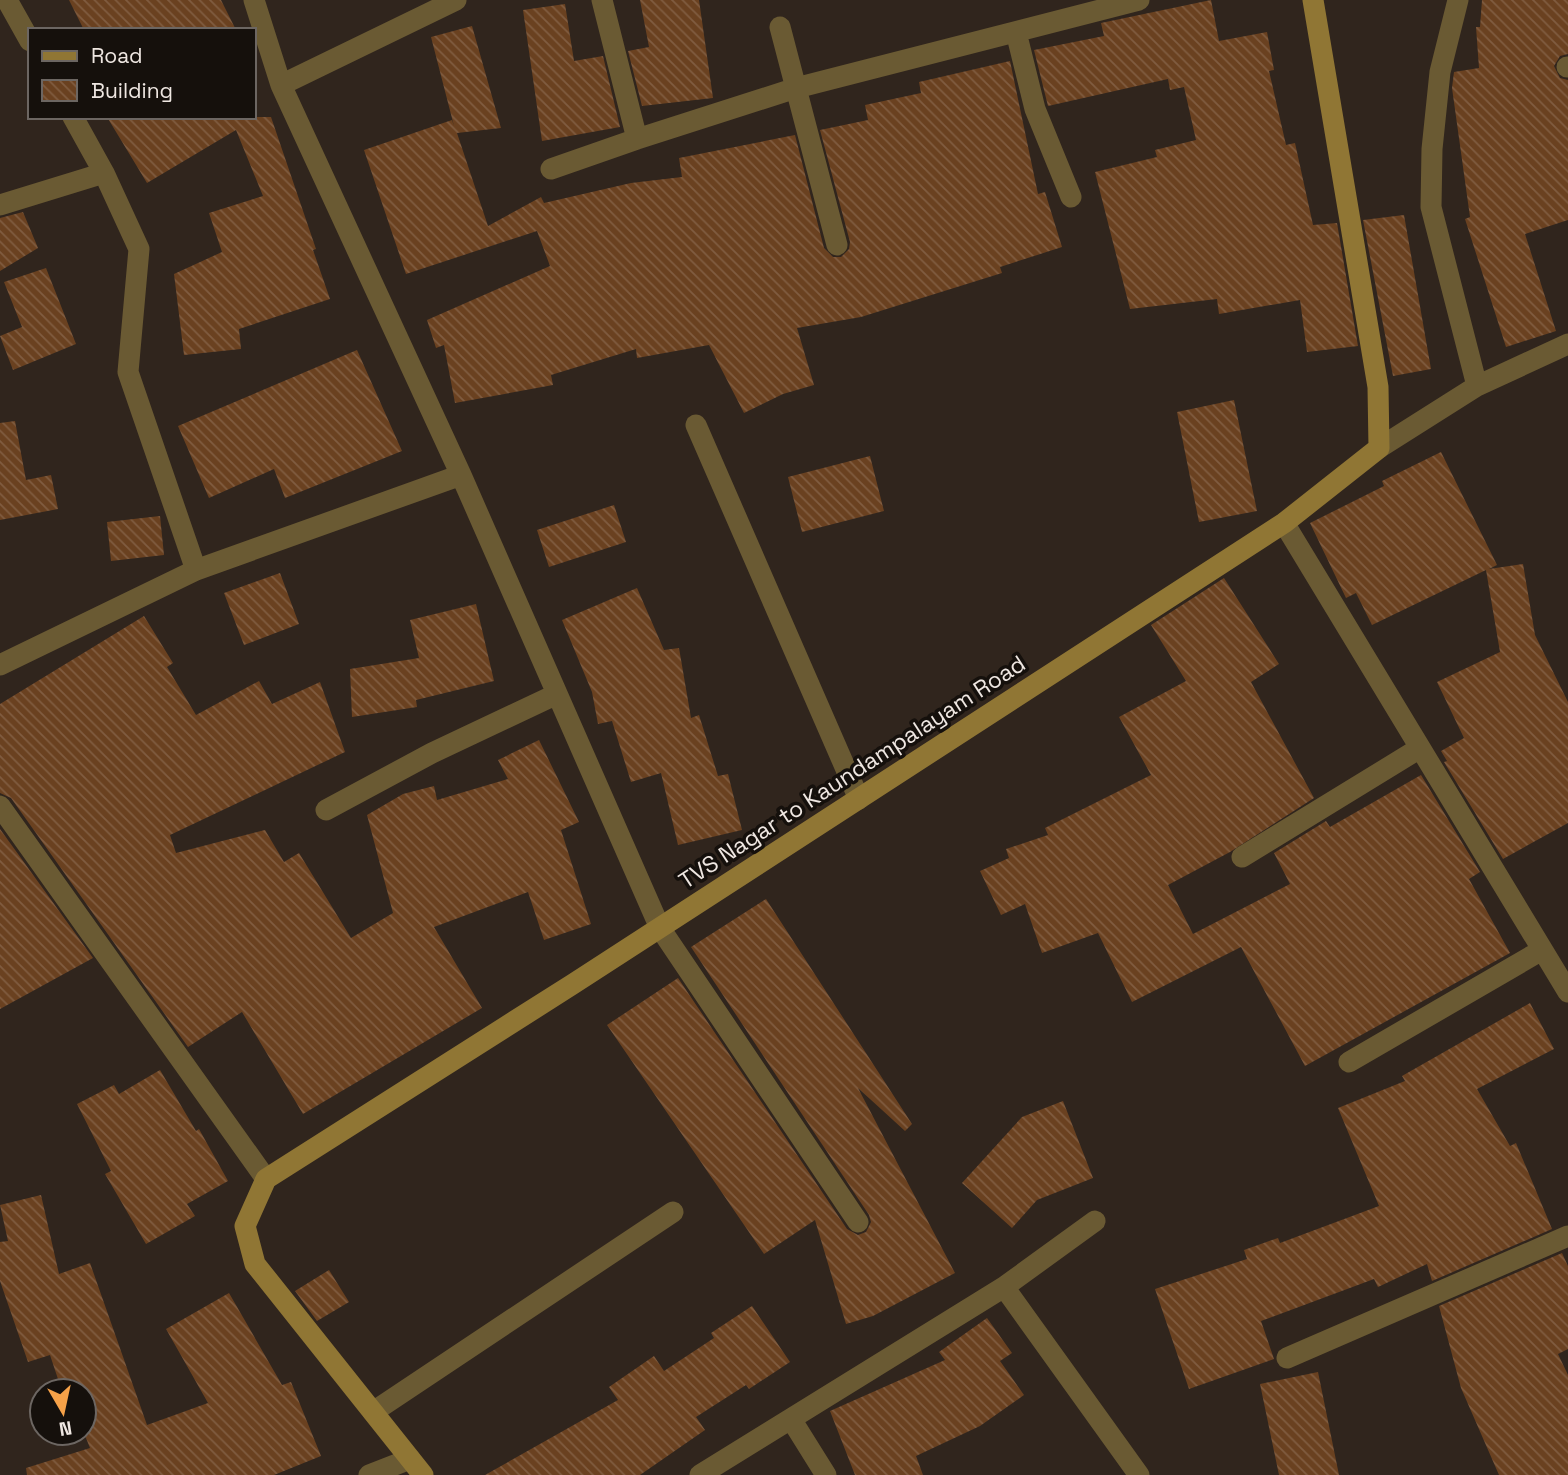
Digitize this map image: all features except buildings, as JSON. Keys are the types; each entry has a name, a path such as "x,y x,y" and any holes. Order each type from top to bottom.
{"street":[{"path":"6,0 28,38"},
{"path":"254,0 281,85 461,475 660,928 858,1222"},
{"path":"281,85 456,0"},
{"path":"602,0 636,139"},
{"path":"551,169 796,88 1139,0"},
{"path":"1313,0 1378,387 1379,448"},
{"path":"1458,0 1440,72 1432,149 1431,207 1477,386"},
{"path":"780,27 838,245"},
{"path":"1016,32 1035,109 1071,198"},
{"path":"74,119 104,173 139,249 128,372 196,570"},
{"path":"0,205 104,173"},
{"path":"1379,448 1477,386 1568,344"},
{"path":"696,425 859,799"},
{"name":"TVS Nagar to Kaundampalayam Road","path":"266,1179 660,928 1284,523 1379,448"},
{"path":"0,665 196,570 461,475"},
{"path":"1284,523 1568,992"},
{"path":"326,810 432,753 557,694"},
{"path":"1242,857 1420,748"},
{"path":"0,806 266,1179 245,1226 255,1264 416,1467 369,1475"},
{"path":"1349,1062 1542,950"},
{"path":"373,1412 673,1212"},
{"path":"700,1475 1004,1287 1095,1221"},
{"path":"1287,1357 1568,1236"},
{"path":"1004,1287 1139,1475"},
{"path":"791,1419 826,1475"}]}
